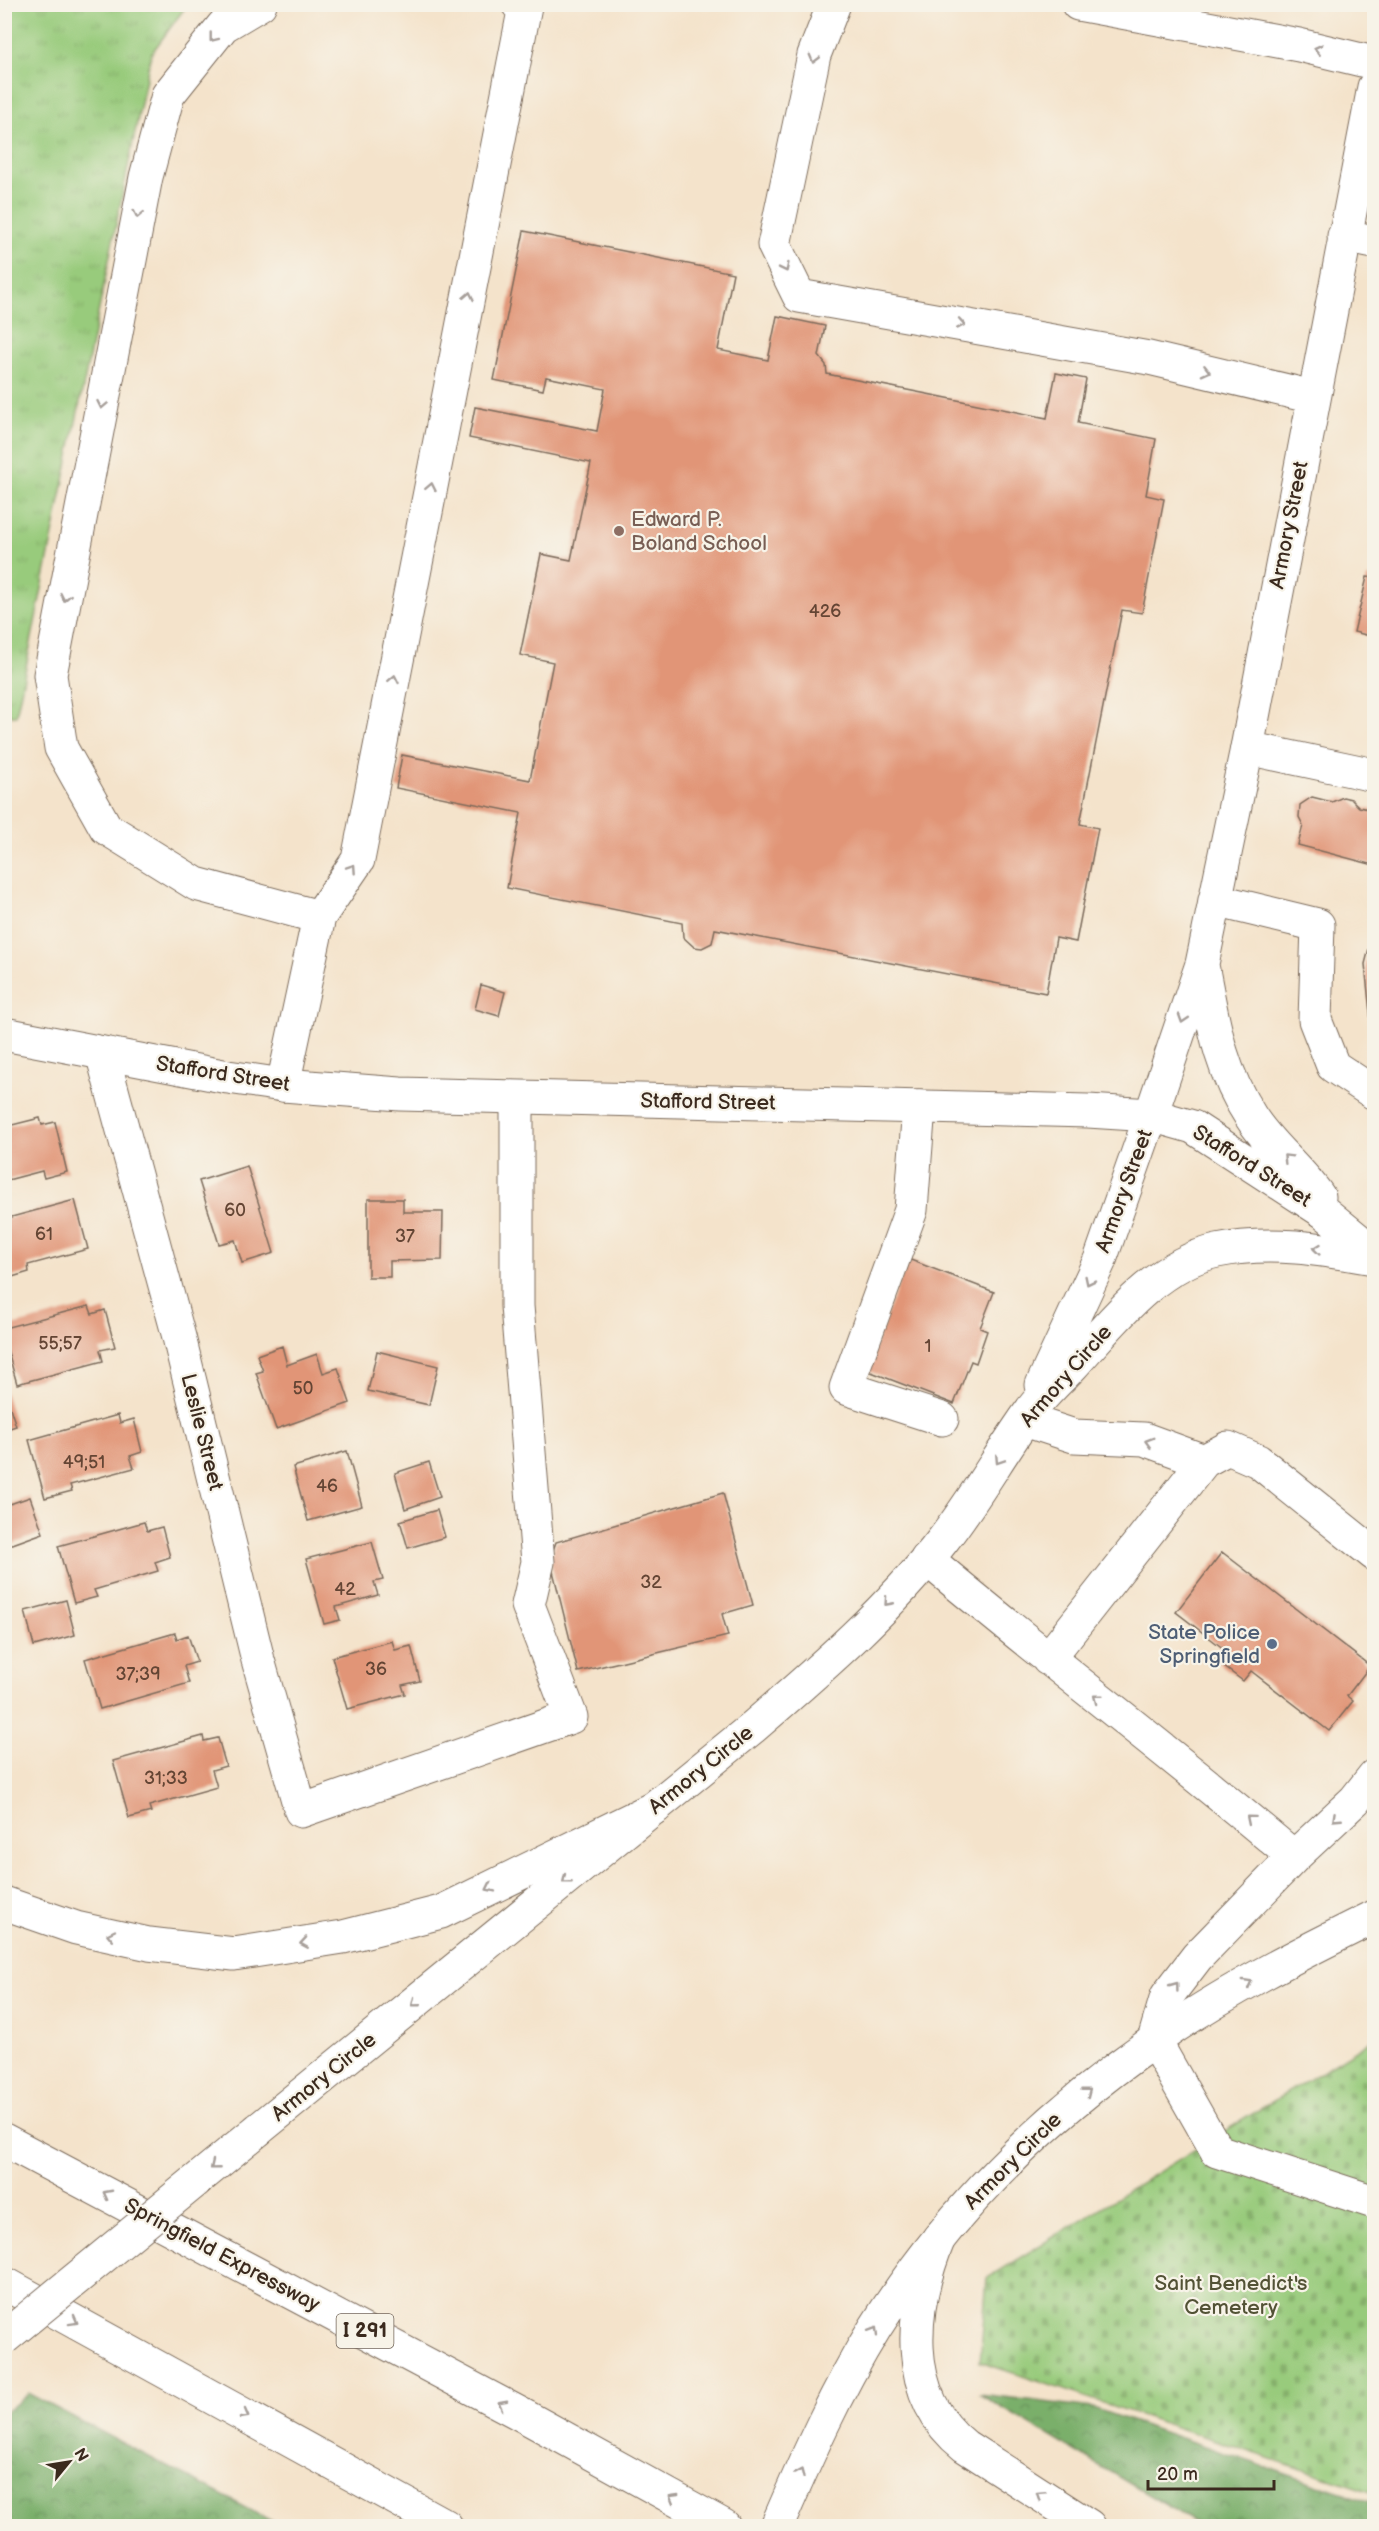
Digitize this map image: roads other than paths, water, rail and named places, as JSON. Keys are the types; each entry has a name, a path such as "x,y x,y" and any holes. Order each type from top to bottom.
{"main road":[{"path":"260,4 223,26 168,95 146,177 50,675 61,748 106,828 196,884 320,917"},
{"path":"284,1085 320,917 358,860 525,6 518,4"},
{"path":"834,4 814,55 774,244 799,296 1149,358 1313,397"},
{"path":"1078,4 1299,45 1374,63"},
{"name":"Armory Street","path":"1028,1416 1074,1311 1100,1260 1202,964 1313,397 1359,239 1374,87"},
{"path":"1246,748 1374,775"},
{"path":"1215,900 1318,925 1315,1020 1333,1066 1374,1093"},
{"name":"Armory Street","path":"1202,964 1215,1036 1228,1077 1251,1118 1306,1178 1335,1221"},
{"name":"Stafford Street","path":"4,1034 228,1077 284,1085 400,1094 1151,1115 1193,1127 1335,1221 1374,1253"},
{"name":"Leslie Street","path":"102,1053 179,1337 258,1660 301,1811 572,1718 528,1605 538,1562 518,1306 517,1098"},
{"path":"919,1107 910,1210 846,1388 942,1419"},
{"name":"Armory Circle","path":"4,2338 656,1807 813,1675 880,1610 943,1540 1028,1416 1135,1299 1164,1276 1189,1262 1215,1252 1248,1246 1322,1249 1374,1258"},
{"path":"1028,1416 1074,1436 1144,1439 1204,1461"},
{"path":"1048,1659 1204,1461 1228,1448 1258,1461 1374,1554"},
{"path":"927,1559 1048,1659 1242,1812 1294,1857"},
{"path":"1374,1776 1355,1800 1294,1857 1191,1965 1167,1996 1154,2040 1217,2151 1374,2202"},
{"path":"4,1903 76,1928 149,1944 234,1954 343,1937 441,1912 656,1807"},
{"name":"Armory Circle","path":"777,2526 845,2381 875,2328 939,2238 1012,2157 1154,2040 1269,1971 1374,1917"},
{"name":"Springfield Expressway","path":"4,2140 528,2418 724,2526"},
{"path":"939,2238 925,2276 917,2325 919,2367 930,2404 950,2434 1089,2526"},
{"path":"4,2283 446,2526"}],"place":[{"name":"Edward P. Boland School","path":"619,531"},
{"name":"State Police Springfield","path":"1272,1644"}],"park label":[{"name":"Saint Benedict's Cemetery","path":"1231,2295"}]}
